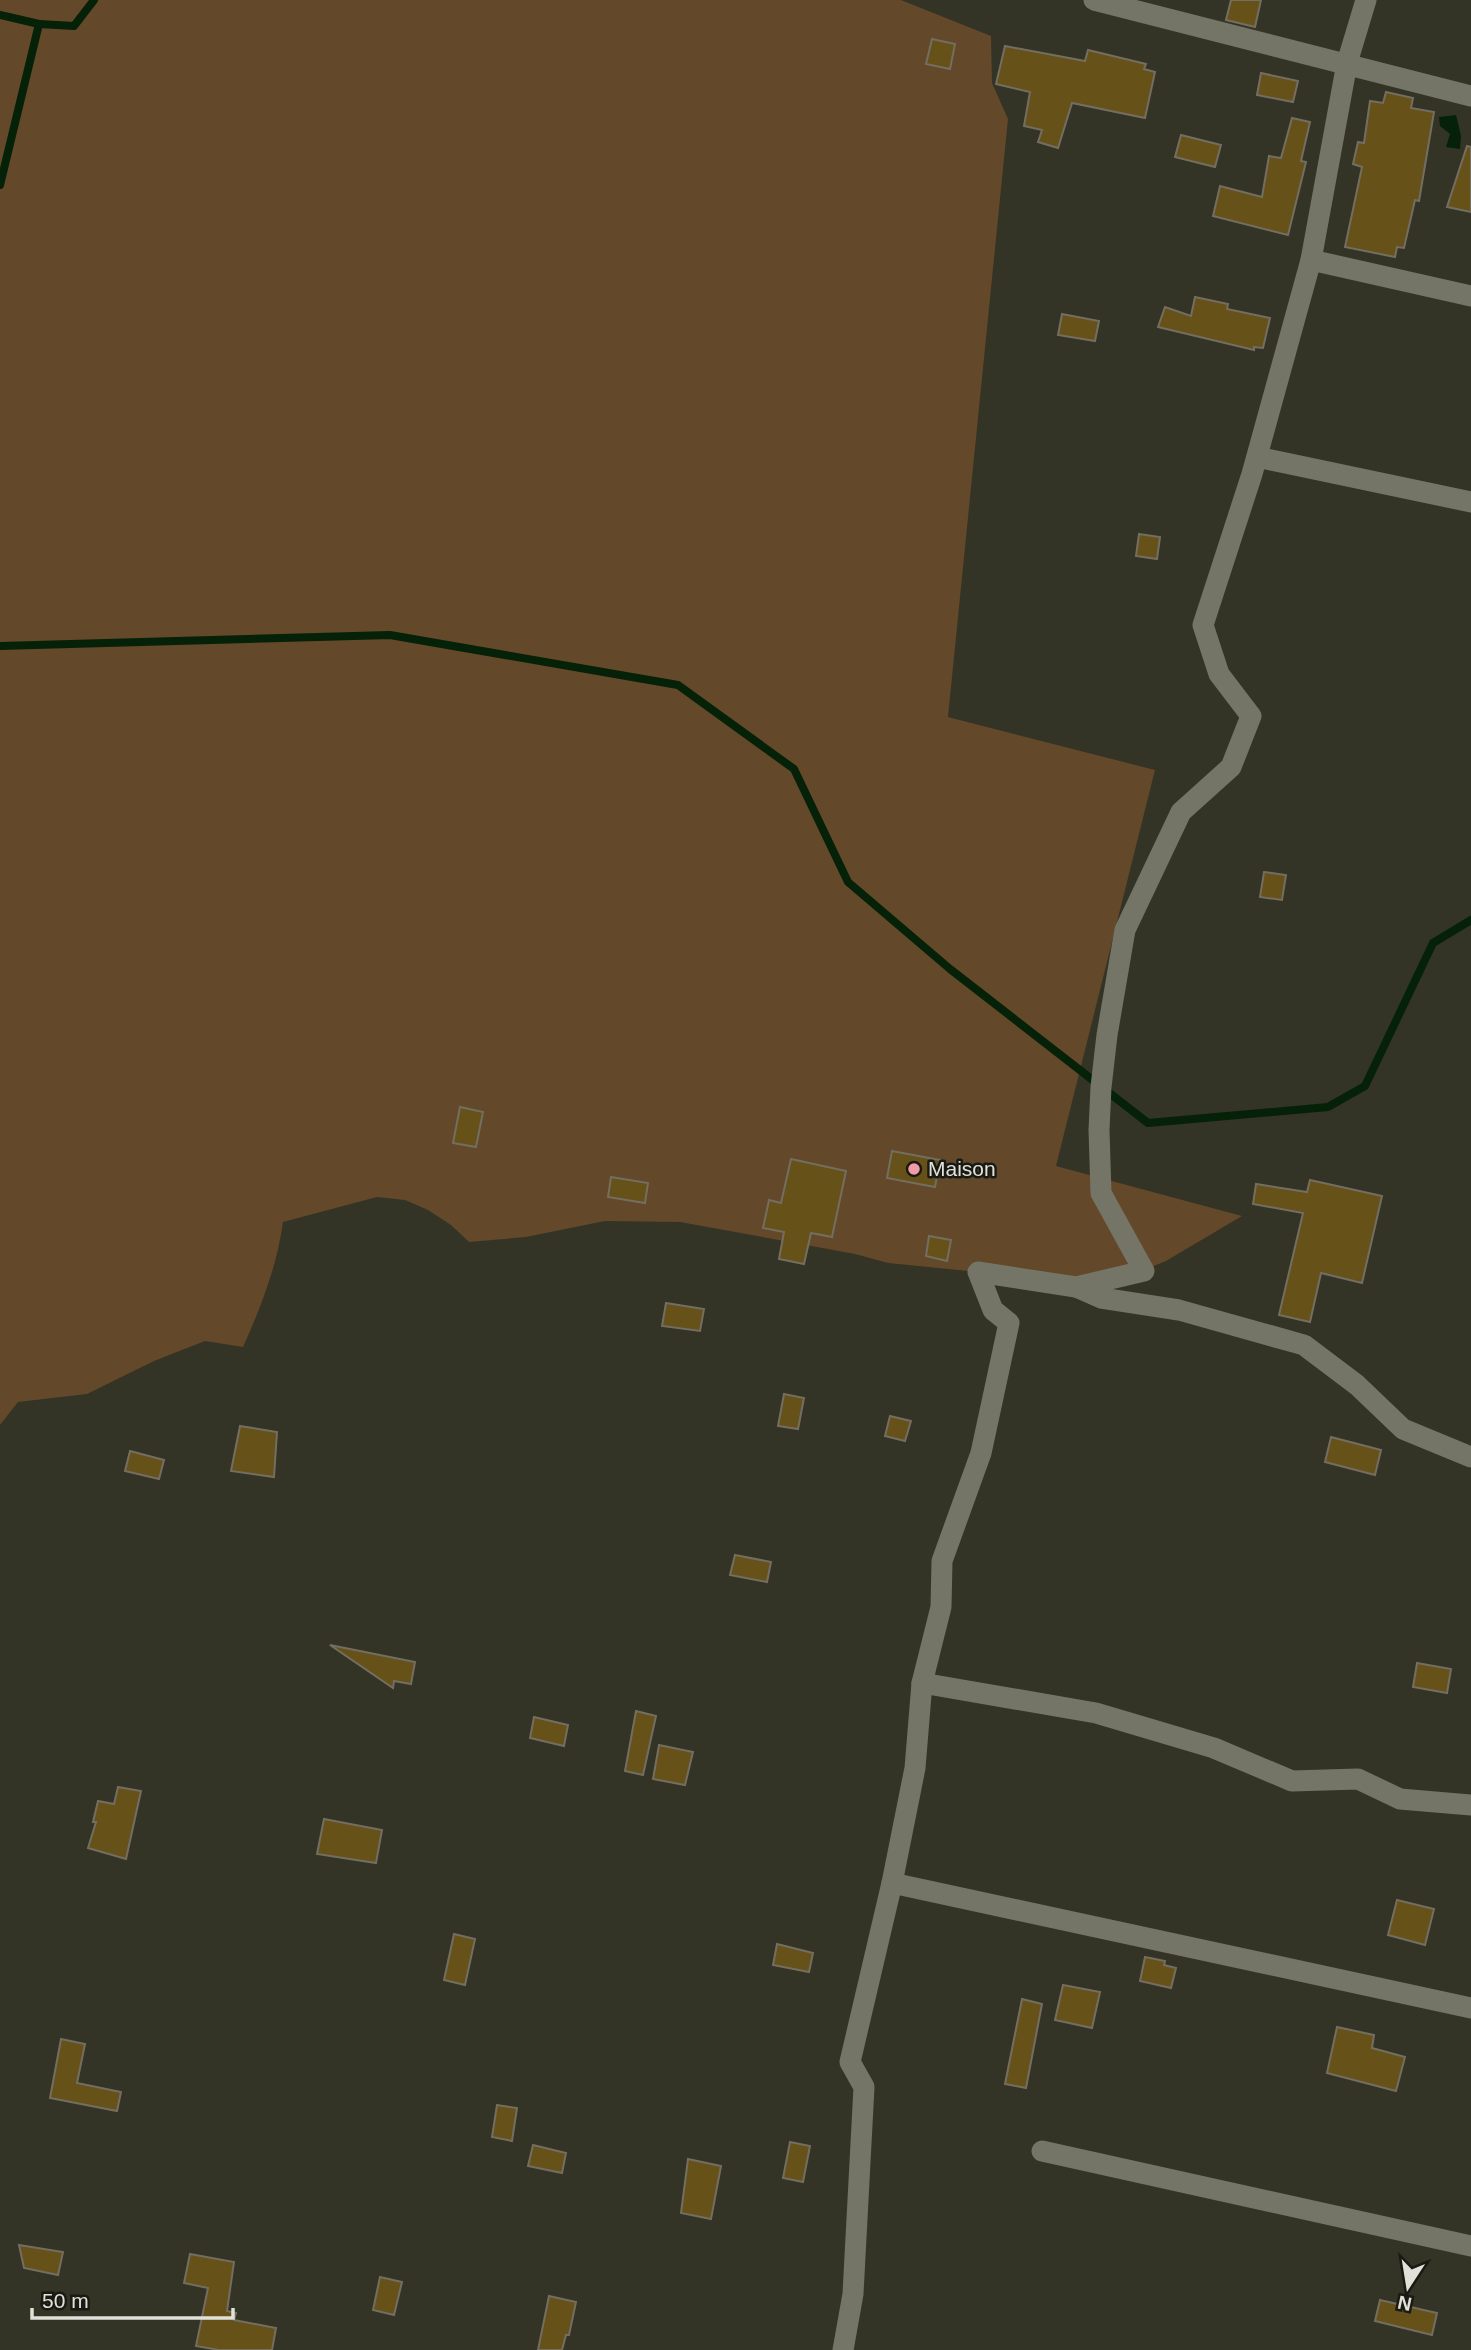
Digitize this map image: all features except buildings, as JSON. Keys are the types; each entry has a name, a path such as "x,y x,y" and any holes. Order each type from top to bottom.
{"street":[{"path":"1094,0 1347,62 1471,96"},
{"path":"1076,1287 1144,1270 1101,1193 1099,1130 1107,1035 1125,930 1181,812 1231,766 1251,716 1219,674 1203,625 1257,457 1311,260 1347,62 1366,0"},
{"path":"1311,260 1471,296"},
{"path":"1257,457 1471,502"},
{"path":"844,2350 853,2294 864,2087 850,2062 892,1883 915,1768 922,1683 941,1607 942,1561 981,1453 1009,1323 993,1310 978,1272 1076,1287 1101,1298 1179,1310 1304,1345 1357,1385 1403,1429 1471,1457"},
{"path":"922,1683 1096,1713 1214,1748 1292,1781 1358,1779 1400,1799 1471,1805"},
{"path":"892,1883 1471,2008"},
{"path":"1042,2151 1471,2246"}],"shaded area":[{"path":"0,0 901,0 991,36 992,83 1008,119 948,717 1155,770 1056,1166 1242,1216 1166,1261 1144,1270 1076,1287 978,1272 888,1263 855,1254 680,1222 605,1221 526,1237 469,1242 451,1225 428,1210 405,1200 377,1197 283,1222 268,1286 243,1347 205,1341 154,1361 87,1394 18,1402 0,1425"},
{"path":"1456,115 1461,136 1460,149 1446,147 1450,134 1440,126 1439,117"}],"waterway":[{"path":"39,24 74,26 94,0"},
{"path":"0,15 39,24 0,185"},
{"path":"0,646 390,635 678,685 794,769 848,882 950,969 1148,1123 1328,1107 1365,1086 1433,943 1471,920"}],"place":[{"name":"Maison","path":"914,1169"}]}
